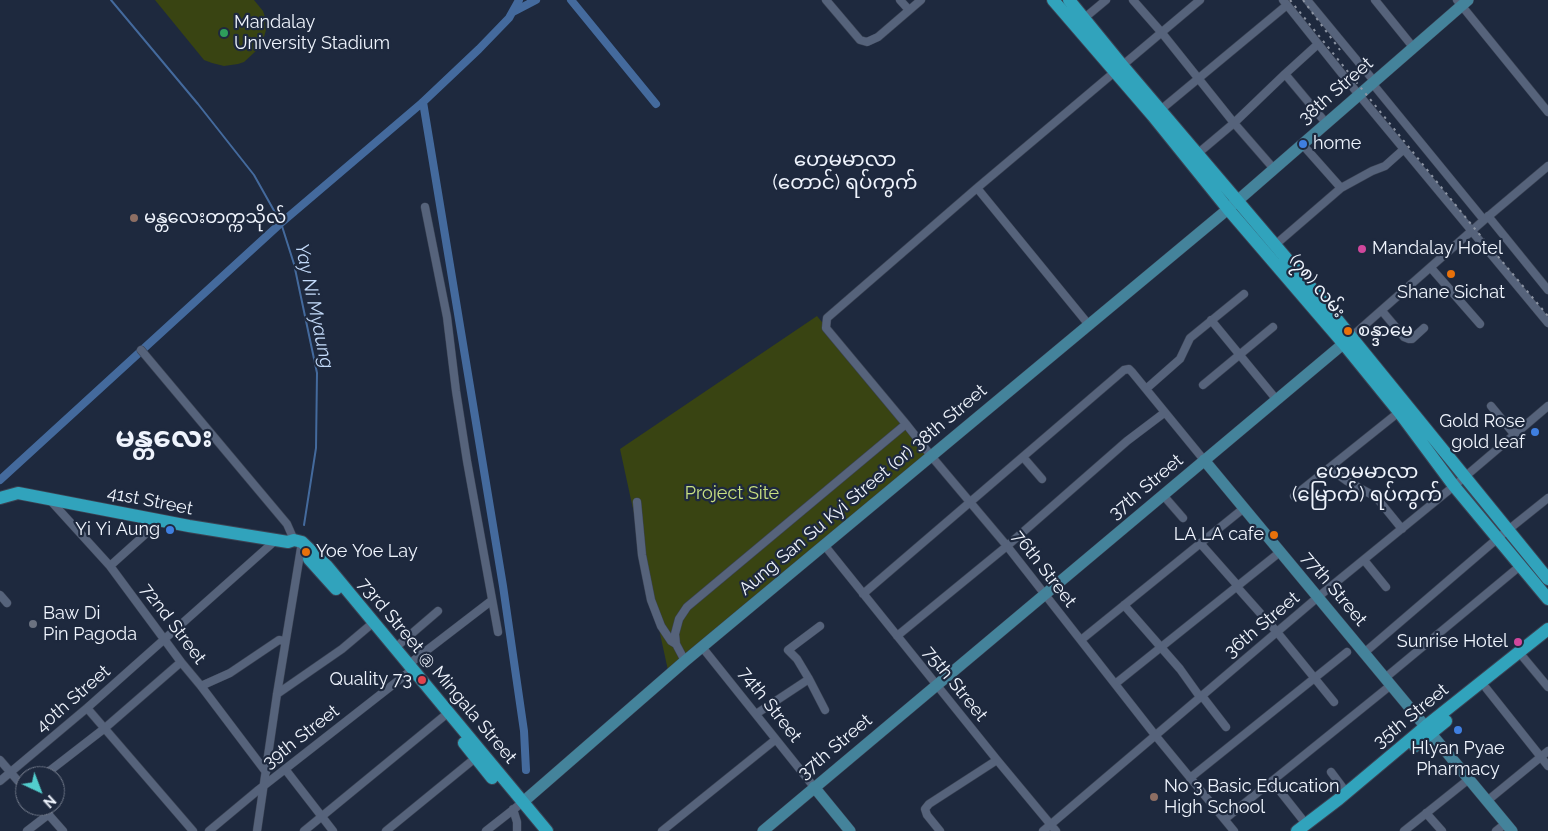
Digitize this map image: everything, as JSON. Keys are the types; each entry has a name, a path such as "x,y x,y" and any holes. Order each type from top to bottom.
{"main road":[{"name":"(၇၈) လမ်း","path":"1053,0 1079,22 1347,341 1424,426 1464,477 1503,534 1520,566 1548,599"},
{"name":"(၇၈) လမ်း","path":"1069,0 1079,22"},
{"name":"(၇၈) လမ်း","path":"1233,205 1275,245 1454,486 1548,579"},
{"name":"41st Street","path":"0,498 18,493 239,535 292,543"},
{"name":"73rd Street @ Mingala Street","path":"292,543 324,569 355,605 447,715 537,831"},
{"name":"73rd Street @ Mingala Street","path":"371,625 395,648 409,669"},
{"name":"35th Street","path":"1304,829 1548,629"},
{"name":"35th Street","path":"1304,829 1346,792 1428,729 1486,688 1548,637"},
{"name":"73rd Street @ Mingala Street","path":"518,806 547,831"}],"street":[{"path":"826,0 860,40 867,42 878,37 921,0"},
{"path":"900,0 909,10"},
{"path":"1079,22 1106,0"},
{"path":"1133,0 1162,33 1234,124 1274,169"},
{"path":"1089,325 977,188 1200,0"},
{"path":"1307,0 1486,218 1548,290"},
{"path":"1375,0 1413,47"},
{"path":"1157,113 1199,79 1285,2 1358,95 1548,323"},
{"path":"1462,2 1548,112"},
{"name":"38th Street","path":"1233,205 1462,2"},
{"path":"1193,157 1234,124 1318,44"},
{"path":"1285,74 1326,123"},
{"path":"1302,144 1341,188"},
{"path":"1275,245 1341,188 1385,166 1404,149"},
{"name":"37th Street","path":"763,831 1347,341 1548,166"},
{"name":"76th Street","path":"977,188 827,318 826,328 1046,594 1155,735 1234,831"},
{"name":"Aung San Su Kyi Street (or) 38th Street","path":"518,806 685,661 828,550 932,457 1233,205"},
{"path":"425,207 447,316 456,391 491,601 498,632"},
{"path":"1431,268 1480,324"},
{"path":"1146,389 1176,363 1190,338 1244,294"},
{"path":"1382,311 1404,337 1408,339 1412,339 1424,328"},
{"path":"1211,320 1276,399"},
{"path":"1203,385 1273,326"},
{"path":"143,352 288,524 292,543 286,641 258,831"},
{"name":"77th Street","path":"1023,457 1124,370 1129,370 1509,827"},
{"path":"1491,406 1514,434"},
{"name":"36th Street","path":"1044,831 1054,828 1155,735 1548,406"},
{"path":"1294,496 1399,412"},
{"path":"897,636 1007,546 1127,441 1164,413"},
{"path":"685,661 676,644 675,634 680,619 687,607 906,424"},
{"path":"863,594 1023,457 1042,479"},
{"path":"1329,468 1347,481 1376,497 1402,529"},
{"path":"1163,495 1183,518"},
{"path":"1364,653 1548,498"},
{"name":"72nd Street","path":"49,500 110,566 266,772"},
{"path":"637,502 642,555 651,600 661,626 671,641 676,644"},
{"path":"1081,640 1244,508"},
{"path":"110,566 160,520"},
{"name":"40th Street","path":"0,781 165,639 292,543"},
{"path":"1200,543 1277,632 1334,702"},
{"name":"75th Street","path":"828,550 1054,828"},
{"path":"1115,684 1280,552"},
{"path":"1364,560 1386,587"},
{"path":"1225,819 1388,682 1520,566"},
{"path":"0,595 7,603"},
{"name":"39th Street","path":"209,831 491,601"},
{"path":"1124,605 1180,669 1226,727"},
{"path":"395,648 438,611"},
{"path":"277,694 371,625"},
{"path":"820,626 788,650 797,659 825,710"},
{"path":"201,686 230,674 279,640 286,641"},
{"name":"74th Street","path":"702,647 756,714 774,740 850,831"},
{"path":"1190,778 1347,652"},
{"path":"1524,657 1548,687"},
{"path":"56,766 104,728 181,662"},
{"path":"756,714 809,679"},
{"path":"1486,688 1548,766"},
{"path":"87,708 193,831"},
{"path":"304,831 447,715"},
{"path":"662,831 774,740"},
{"path":"1487,801 1548,751"},
{"path":"386,831 479,756"},
{"path":"0,760 15,777"},
{"path":"940,831 927,815 925,809 929,804 997,760"},
{"path":"285,769 333,831"},
{"path":"1331,772 1346,792"},
{"path":"1404,831 1469,779"},
{"path":"1272,781 1304,829"},
{"path":"486,831 518,806"},
{"path":"517,831 518,806"},
{"path":"1426,813 1442,831"},
{"path":"27,831 46,816"},
{"path":"51,816 63,831"},
{"path":"1496,831 1509,827"}],"green space":[{"name":"Mandalay University Stadium","path":"155,0 254,0 263,11 265,17 266,30 264,37 257,50 244,62 224,66 212,63 204,60"},
{"name":"Project Site","path":"817,316 932,457 669,675 620,449"}],"waterway":[{"name":"Yay Ni Myaung","path":"111,0 198,104 254,175 281,223 294,264 317,373 316,448 304,525"},
{"path":"0,480 281,223 423,102 509,18 519,0"},
{"path":"513,12 536,0"},
{"path":"571,0 656,104"},
{"path":"423,102 503,586 524,731 526,770"}],"railway":[{"path":"1290,0 1475,229 1548,316"},
{"path":"1303,0 1340,50"}],"place":[{"name":"Mandalay University Stadium","path":"224,33"},
{"name":"home","path":"1303,144"},
{"name":"မန္တလေးတက္ကသိုလ်","path":"134,218"},
{"name":"Mandalay Hotel","path":"1362,249"},
{"name":"Shane Sichat","path":"1451,274"},
{"name":"စန္ဒာမေ","path":"1348,331"},
{"name":"Gold Rose gold leaf","path":"1535,432"},
{"name":"Yi Yi Aung","path":"170,530"},
{"name":"LA LA cafe","path":"1274,535"},
{"name":"Yoe Yoe Lay","path":"306,552"},
{"name":"Baw Di Pin Pagoda","path":"33,624"},
{"name":"Sunrise Hotel","path":"1518,642"},
{"name":"Quality 73","path":"422,680"},
{"name":"Hlyan Pyae Pharmacy","path":"1458,730"},
{"name":"No 3 Basic Education High School","path":"1154,797"}],"district":[{"name":"ဟေမမာလာ (တောင်) ရပ်ကွက်","path":"845,172"},
{"name":"မန္တလေး","path":"164,439"},
{"name":"ဟေမမာလာ (မြောက်) ရပ်ကွက်","path":"1367,484"}]}
